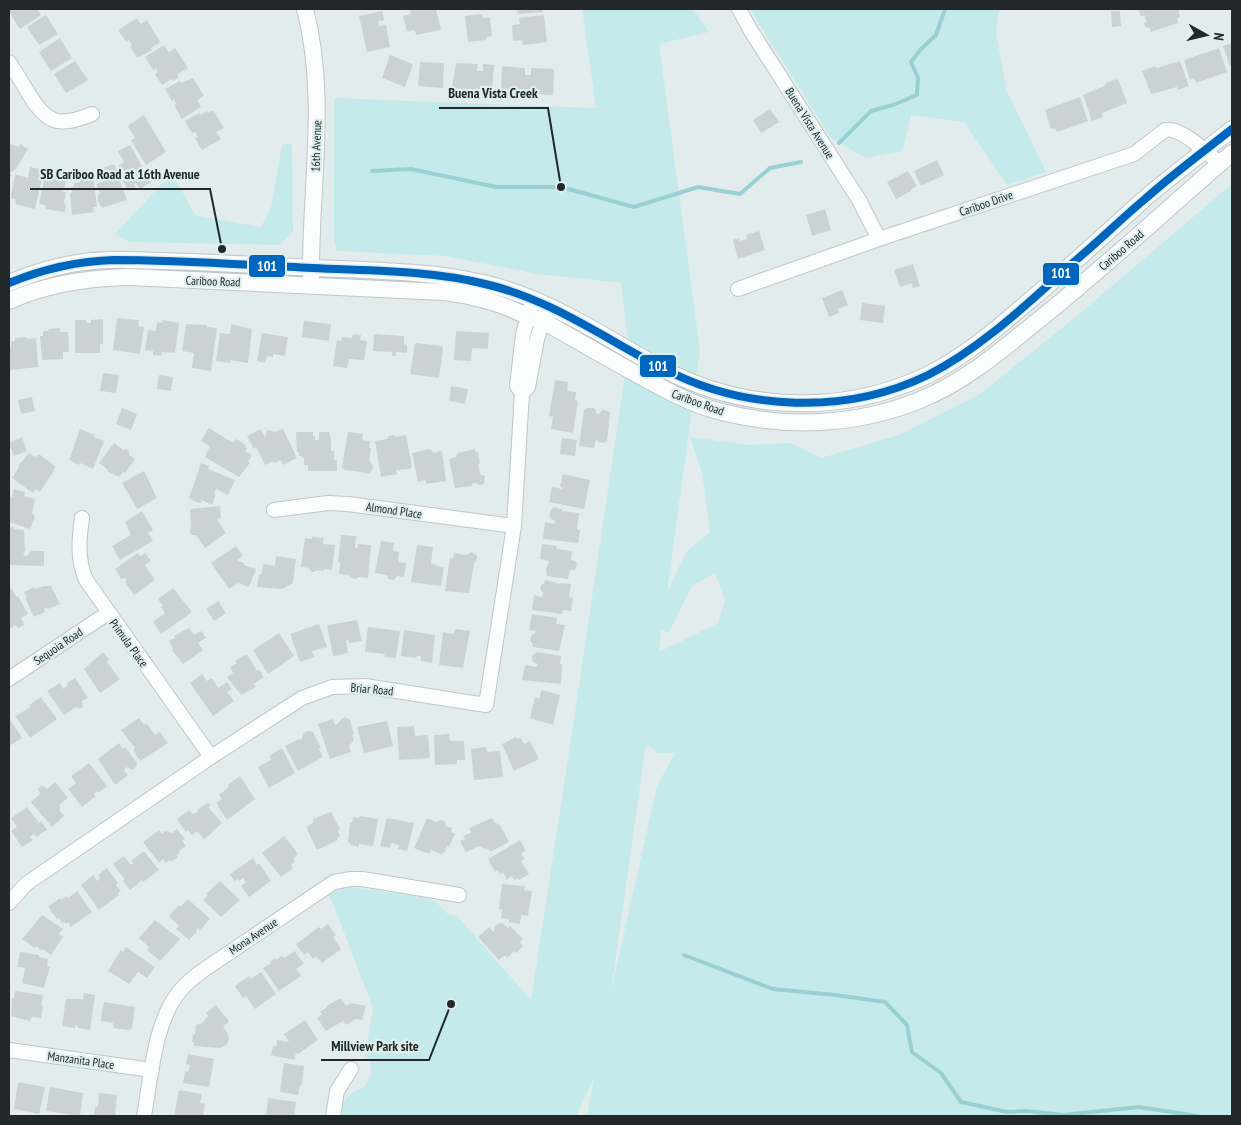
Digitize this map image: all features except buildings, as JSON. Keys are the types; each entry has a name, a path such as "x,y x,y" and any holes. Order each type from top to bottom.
{"street":[{"name":"16th Avenue","path":"305,9 313,45 318,102 311,285"},
{"name":"Buena Vista Avenue","path":"739,9 751,31 859,200 879,239"},
{"path":"9,62 37,108 48,118 67,122 92,114"},
{"name":"Cariboo Drive","path":"738,289 879,239 1134,154 1170,128 1181,133 1204,151 1226,159"},
{"name":"Cariboo Road","path":"9,283 54,268 108,260 192,262 427,274 492,284 540,302 670,372 721,392 766,402 836,402 863,398 911,383 933,373 980,342 1095,245 1144,200 1232,129"},
{"name":"Cariboo Road","path":"9,301 23,294 52,286 112,277 311,285 467,295 499,304 535,319 670,393 718,411 769,421 794,423 846,420 870,416 921,400 953,384 972,371 1069,296 1226,159"},
{"name":"Briar Road","path":"9,903 26,884 211,757 302,698 332,688 365,686 486,705 514,526 522,393 517,386 523,334 535,319 540,302"},
{"name":"Almond Place","path":"274,510 328,503 348,504 514,526"},
{"name":"Primula Place","path":"82,518 79,544 80,565 86,580 211,757"},
{"name":"Sequoia Road","path":"9,679 108,613"},
{"name":"Mona Avenue","path":"144,1116 164,1016 186,983 328,885 342,880 362,879 459,895"},
{"name":"Manzanita Place","path":"9,1050 152,1070"},
{"path":"333,1116 337,1091 351,1069"}],"shaded area":[{"path":"582,9 693,9 709,32 659,44 700,351 696,376 667,362 628,339 621,283 537,274 445,256 337,251 334,241 334,98 596,108"},
{"path":"750,9 999,9 996,32 1007,91 1046,172 1007,185 964,122 911,115 903,151 865,158 830,137"},
{"path":"292,143 293,232 280,245 130,242 115,234 172,173 195,215 261,227 271,207 282,145"},
{"path":"1232,184 1232,1116 587,1116 594,1077 576,1116 340,1116 345,1100 350,1094 363,1087 369,1079 371,1067 365,1055 373,1008 332,901 327,894 351,887 428,898 437,903 448,914 457,916 531,1000 625,375 692,409 667,592 686,552 710,532 702,473 690,437 750,445 790,443 821,458 899,435 980,394 1073,319","holes":["715,573 725,600 718,623 659,652 661,630 669,633 692,586","646,744 658,753 675,753 657,786 611,991"]}],"waterway":[{"path":"839,143 871,111 893,105 917,95 918,78 911,62 920,50 936,35 945,9"},
{"path":"372,171 411,169 496,187 561,187 634,207 698,187 740,194 770,168 801,162"},
{"path":"684,955 773,989 885,1002 907,1025 912,1052 941,1073 961,1102 1007,1112 1026,1111 1063,1115 1139,1107 1198,1116"}],"transit line":[{"name":"101","path":"9,283 60,267 114,260 377,271 464,279 533,299 664,369 695,383 728,393 762,400 796,403 830,402 864,397 896,388 928,375 948,364 986,338 1023,308 1127,214 1232,129"}],"place":[{"name":"Buena Vista Creek","path":"561,187"},
{"name":"SB Cariboo Road at 16th Avenue","path":"222,249"},
{"name":"Millview Park site","path":"451,1004"}]}
